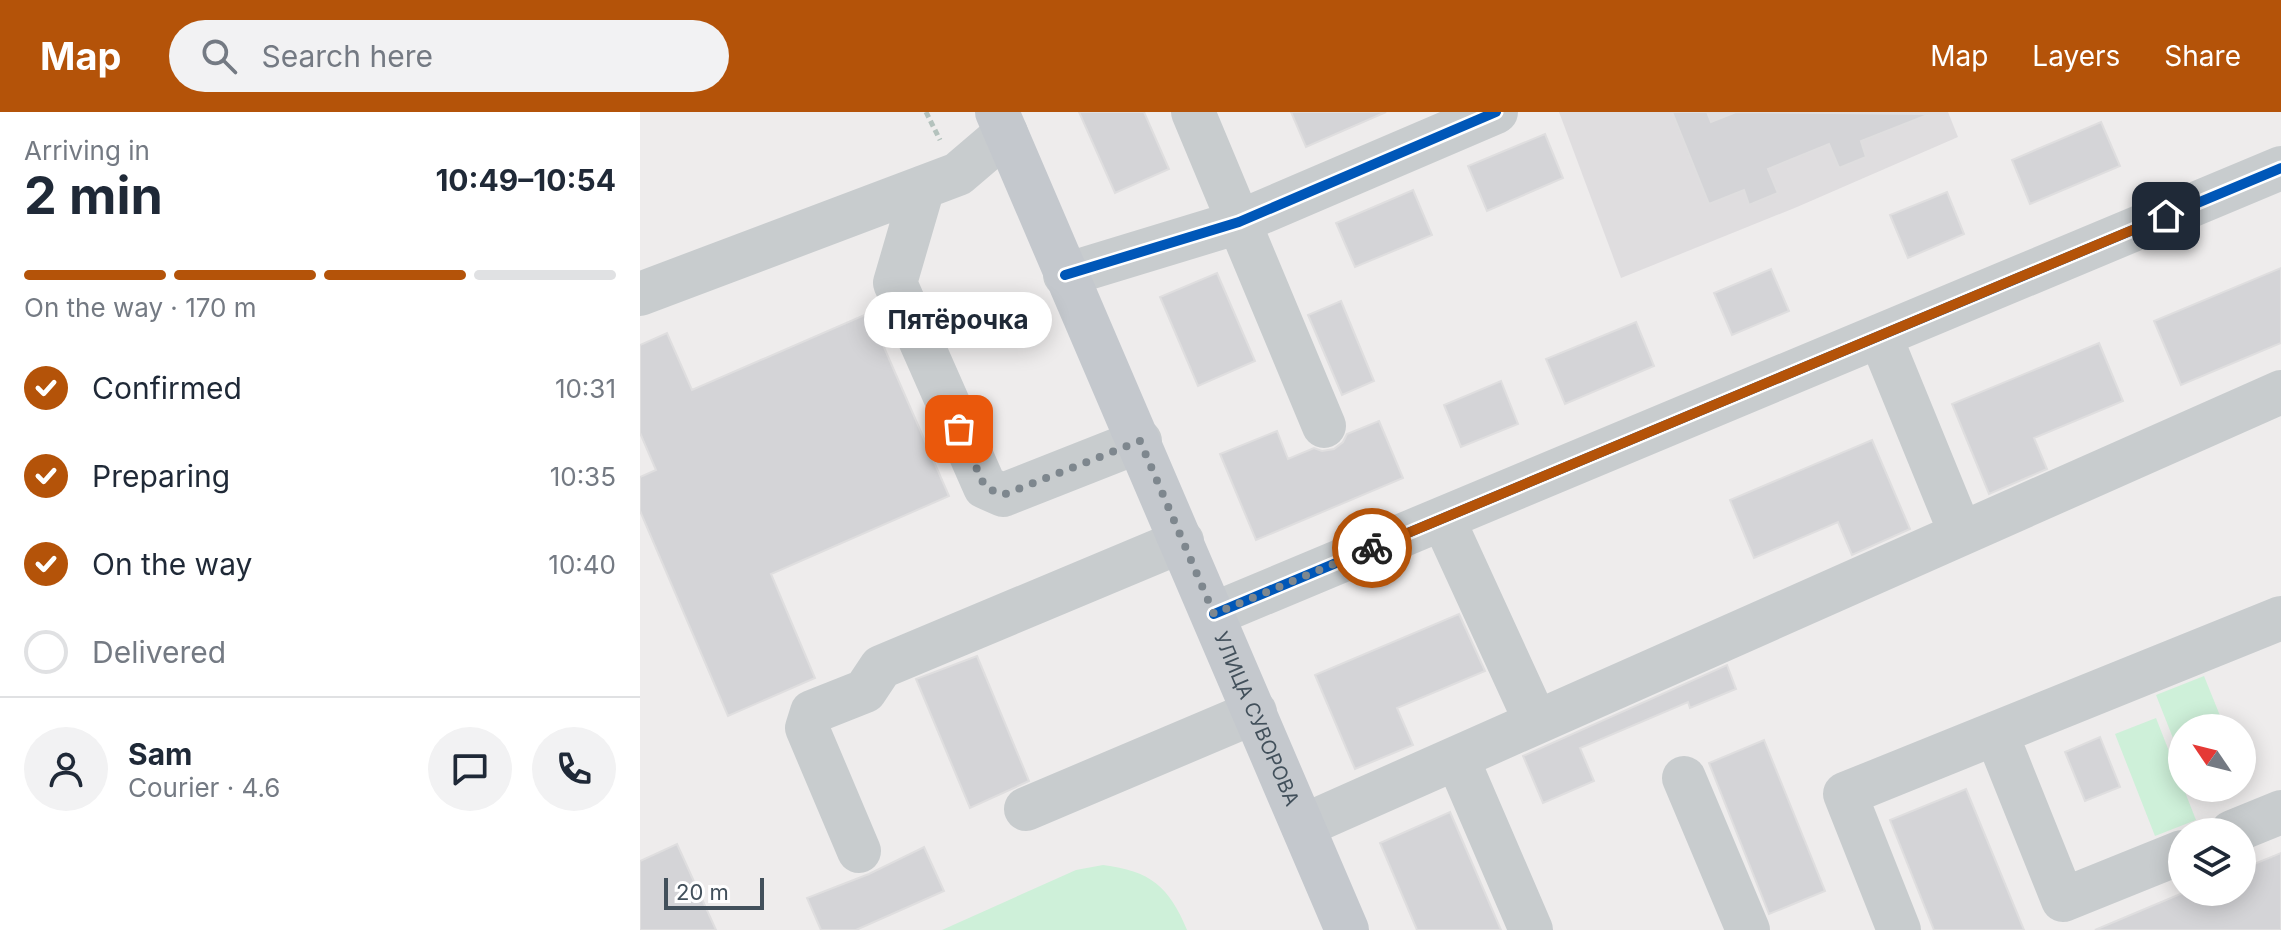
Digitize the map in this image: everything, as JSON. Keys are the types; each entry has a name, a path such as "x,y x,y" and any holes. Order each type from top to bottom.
{"main road":[{"name":"УЛИЦА СУВОРОВА","path":"1002,123 1347,930"}],"street":[{"path":"1193,112 1324,426"},
{"path":"1065,275 1239,222 1496,112"},
{"path":"640,294 958,174 1002,123"},
{"path":"1214,614 2281,168"},
{"path":"923,187 895,283 985,487 1003,495 1140,441"},
{"path":"1880,336 1961,534"},
{"path":"1303,826 2281,392"},
{"path":"1443,519 1536,722"},
{"path":"859,851 807,728 812,712 865,691 881,667 1182,541"},
{"path":"1899,930 1845,794 2281,618"},
{"path":"1026,809 1255,712"},
{"path":"1996,733 2063,900 2168,858"},
{"path":"1457,758 1531,930"},
{"path":"1684,778 1748,930"},
{"path":"2256,822 2281,812"}],"shaded area":[{"path":"1559,112 1948,112 1958,137 1797,207 1621,278"}],"green space":[{"path":"2204,676 2219,714 2168,714 2168,725 2156,695"},
{"path":"2156,718 2168,749 2168,802 2189,802 2195,818 2168,818 2168,831 2155,836 2115,734"},
{"path":"1103,865 1133,872 1156,883 1173,902 1187,930 942,930 1076,870"}],"building":[{"path":"1079,112 1144,112 1169,169 1115,193"},
{"path":"1291,112 1386,112 1306,147"},
{"path":"1672,112 1707,112 1711,122 1736,112 1930,114 1861,141 1866,157 1839,168 1829,144 1768,169 1778,193 1749,205 1744,190 1709,204"},
{"path":"2101,122 2120,166 2030,204 2012,160"},
{"path":"1545,134 1563,178 1487,211 1468,166"},
{"path":"1413,190 1432,235 1355,267 1336,223"},
{"path":"1947,192 1964,234 1908,258 1890,215"},
{"path":"2281,268 2281,343 2181,385 2154,321"},
{"path":"1771,269 1789,311 1732,335 1714,293"},
{"path":"1217,273 1255,361 1198,386 1160,297"},
{"path":"1341,301 1374,381 1342,395 1308,315"},
{"path":"869,313 949,496 771,574 815,678 728,716 640,511 640,477 656,470 640,433 640,345 667,333 692,390"},
{"path":"1636,322 1654,366 1565,404 1546,359"},
{"path":"2099,343 2123,401 2034,438 2047,469 1989,494 1952,404"},
{"path":"1501,381 1518,424 1461,447 1444,405"},
{"path":"1379,421 1403,478 1256,540 1220,454 1277,431 1288,459 1314,448 1322,451 1334,449 1347,434"},
{"path":"1872,440 1910,529 1852,555 1838,522 1754,558 1730,500"},
{"path":"1459,614 1485,671 1397,708 1413,745 1355,769 1315,675"},
{"path":"977,656 1029,781 970,808 916,679"},
{"path":"1727,665 1736,689 1690,708 1688,702 1580,748 1594,781 1543,803 1523,756"},
{"path":"2100,737 2120,787 2085,801 2065,752"},
{"path":"1764,740 1825,891 1769,914 1709,763"},
{"path":"1966,789 2024,930 1934,930 1890,820"},
{"path":"1450,812 1501,930 1417,930 1380,843"},
{"path":"677,844 716,930 640,930 640,861"},
{"path":"924,847 944,891 856,930 821,930 807,898 869,874"},
{"path":"2281,853 2281,930 2095,930 2168,899 2168,906 2256,906 2256,863"}],"cycle path":[{"path":"1065,275 1239,222 1496,112"},
{"path":"1214,614 2281,168"}],"way so far":[{"path":"959,429 985,487 1003,495 1140,441 1214,614 1372,548"}],"place":[{"name":"Пятёрочка","path":"959,429"}],"route":[{"path":"1372,548 2166,216"}]}
